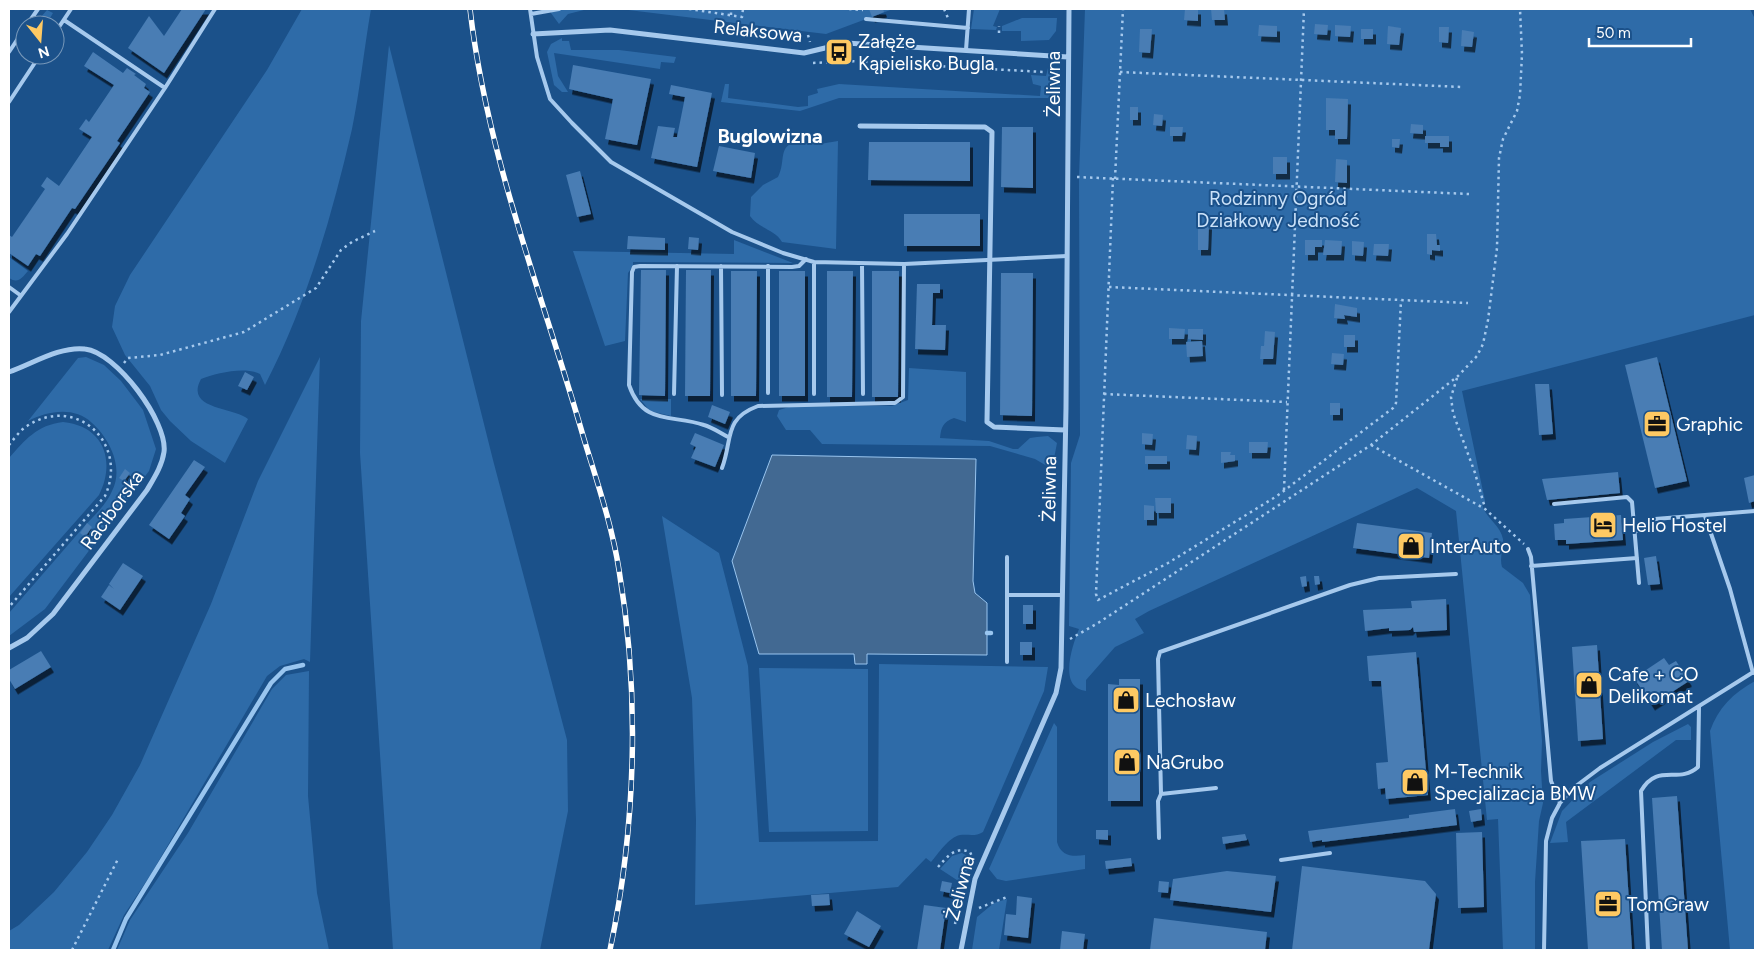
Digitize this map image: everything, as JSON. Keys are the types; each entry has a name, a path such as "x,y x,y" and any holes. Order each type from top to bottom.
{"street":[{"name":"Żeliwna","path":"961,950 975,879 1056,693 1061,668 1069,9"},
{"name":"Relaksowa","path":"533,34 610,30 804,52 846,43 1068,57"},
{"path":"860,126 984,128 992,132 988,422 994,428 1065,430"},
{"name":"Raciborska","path":"9,372 55,354 84,349 98,352 119,367 150,409 161,432 164,451 160,468 147,490 53,614 27,638 9,648"}],"lane":[{"path":"9,312 67,234 165,88 215,9"},
{"path":"560,9 531,11 537,57 550,99 611,162 732,232 783,253 814,262 904,264 1067,256"},
{"path":"966,50 969,9"},
{"path":"866,19 968,28"},
{"path":"65,21 165,88"},
{"path":"9,102 33,65"},
{"path":"728,437 704,425 658,417 646,411 637,402 629,385 632,272 634,267 799,266 806,260"},
{"path":"814,262 814,394"},
{"path":"862,264 862,394"},
{"path":"722,468 726,456 728,437 735,420 758,406 890,403 901,400 903,392 904,264"},
{"path":"674,394 677,266"},
{"path":"721,266 722,395"},
{"path":"768,266 768,393"},
{"path":"9,287 20,295"},
{"path":"1554,504 1627,497 1632,502 1640,583"},
{"path":"1635,532 1655,519 1755,511"},
{"path":"1544,950 1546,840 1552,818 1560,803 1572,789 1600,768 1754,672 1706,516"},
{"path":"1528,549 1551,782 1560,803"},
{"path":"1007,557 1007,662"},
{"path":"1531,566 1637,558"},
{"path":"1159,838 1158,801 1161,794 1158,659 1160,652 1166,648 1350,585 1378,578 1456,574"},
{"path":"1006,595 1062,595"},
{"path":"1648,950 1641,791 1650,778 1660,775 1688,774 1698,767 1699,707"},
{"path":"1161,794 1216,788"},
{"path":"1281,860 1330,853"}],"path":[{"path":"690,9 742,17 743,9"},
{"path":"731,9 731,15"},
{"path":"849,9 863,10"},
{"path":"1123,9 1108,287 1096,594 1098,600 1168,563 1284,490 1386,414 1396,403 1401,300"},
{"path":"1284,490 1295,187 1304,9"},
{"path":"1062,643 1106,618 1371,444 1458,376 1477,356 1483,344 1488,320 1497,248 1499,158 1503,139 1517,111 1520,95 1522,38 1520,9"},
{"path":"999,26 999,33"},
{"path":"808,35 810,42"},
{"path":"814,63 850,61 1043,72"},
{"path":"1120,72 1462,87"},
{"path":"1068,177 1469,194"},
{"path":"119,367 128,358 160,355 244,332 316,288 341,250 352,242 375,231"},
{"path":"1108,287 1468,303"},
{"path":"1458,376 1451,397 1453,413 1475,473 1485,509"},
{"path":"1104,394 1287,402"},
{"path":"9,445 25,426 43,418 71,416 84,422 97,432 107,444 111,474 105,496 9,607"},
{"path":"1371,444 1485,509 1528,549"},
{"path":"938,867 953,852 965,850 973,854 970,867"},
{"path":"72,950 118,859"},
{"path":"954,932 958,904 964,886"},
{"path":"977,910 985,904 1007,897"}],"green space":[{"path":"302,9 371,9 352,129 336,195 316,260 293,324 265,385 260,374 239,370 201,379 198,389 199,397 213,406 242,415 248,419 225,463 191,441 161,410 150,386 125,355 112,327 115,306 130,275 267,70"},
{"path":"548,9 588,9 568,14 559,24"},
{"path":"620,9 893,9 826,34"},
{"path":"974,9 1000,9 993,26 997,27 996,30 971,29"},
{"name":"Rodzinny Ogród Działkowy Jedność","path":"1085,9 1750,9 1755,19 1755,315 1462,391 1485,501 1482,504 1486,513 1499,529 1503,539 1502,567 1523,583 1530,595 1542,741 1543,803 1539,821 1535,882 1535,950 1503,950 1498,819 1487,820 1456,511 1417,488 1149,611 1135,619 1144,633 1115,647 1086,680 1086,691 1077,688 1072,682 1069,674 1069,664 1079,629 1069,626 1071,463 1080,435 1079,177"},
{"path":"47,10 53,13 52,15 43,15"},
{"path":"1022,18 1057,18 1056,31 1049,40 1021,41 1021,31 1002,31 1002,26"},
{"path":"562,38 562,41 569,41 571,50 619,50 676,57 674,63 661,62 660,69 554,53 558,76 568,92 562,92 554,85 547,52 551,44"},
{"path":"389,45 493,460 567,740 568,811 540,950 393,950 360,453 361,321"},
{"path":"1048,68 1056,73 1060,80 1060,98 839,98 800,111 721,102 725,84 729,84 728,98 798,107 808,106 808,96 818,93 817,89 839,84 1040,96 1041,86 1033,84 1031,75 1046,76"},
{"path":"799,140 820,144 838,141 836,249 782,242 775,234 758,224 750,216 751,197 763,185 778,177 781,171 783,154 787,146"},
{"path":"734,240 793,263 633,262 633,266 628,273 625,341 605,346 573,251 734,254"},
{"path":"9,257 28,271 20,279 12,280 9,278"},
{"path":"86,357 104,365 121,381 143,410 156,449 149,471 45,609 9,636 9,613 102,507 115,482 116,464 109,445 99,430 85,418 69,412 61,412 44,415 28,421 78,358"},
{"path":"320,357 310,662 304,659 280,666 267,676 151,874 124,915 108,950 9,950 9,931 19,925 54,892 87,852 112,815 140,765 211,604 258,481"},
{"path":"909,368 966,372 966,422 954,418 947,421 942,428 940,438 989,441 1018,449 1030,438 1048,436 1057,443 1052,469 1035,459 990,446 822,444 810,430 786,430 777,416 779,410 792,406 892,406 908,400"},
{"path":"640,399 671,399 671,416 650,411"},
{"path":"63,422 88,430 97,438 103,447 106,458 104,482 99,495 9,597 9,458 32,434 46,426"},
{"path":"662,516 719,553 748,666 759,842 878,841 879,664 1048,667 1044,691 983,832 975,835 956,836 944,846 931,862 926,858 898,887 695,905 696,820 692,698"},
{"path":"759,668 868,669 868,831 769,832"},
{"path":"309,671 308,796 317,893 329,950 117,950 130,920 188,833 272,689 286,675"},
{"path":"1755,681 1755,950 1730,950 1710,731 1717,715 1727,702"},
{"path":"1054,723 1057,727 1057,842 1064,853 1076,856 1085,855 1085,869 1006,881 997,879 989,869"},
{"path":"1688,724 1691,727 1691,740 1676,740 1566,822 1568,842 1550,843 1562,811 1590,782 1653,742"},
{"path":"962,853 971,858 963,884 940,869 952,856"},
{"path":"1007,899 999,950 972,950 977,917 994,903"}],"shaded area":[{"path":"772,455 976,459 973,581 975,593 987,603 987,655 867,654 867,664 855,664 854,654 759,654 732,561"}],"building":[{"path":"182,9 206,9 164,73 128,48 149,16 164,36"},
{"path":"869,9 883,9 884,12 872,17"},
{"path":"1185,9 1198,9 1198,21 1184,20"},
{"path":"1211,9 1224,9 1225,20 1212,20"},
{"path":"1315,24 1328,25 1327,35 1314,34"},
{"path":"1259,25 1277,26 1277,37 1258,36"},
{"path":"1335,25 1351,26 1350,37 1335,36"},
{"path":"1388,26 1401,28 1399,45 1387,44"},
{"path":"1439,27 1449,27 1448,43 1439,42"},
{"path":"1140,29 1152,29 1150,53 1139,52"},
{"path":"1361,29 1373,29 1373,39 1361,39"},
{"path":"1462,30 1474,32 1472,47 1461,46"},
{"path":"93,52 123,73 127,68 136,74 134,75 146,84 144,88 150,92 117,141 120,143 75,209 72,208 40,256 36,254 28,266 9,253 9,235 12,237 45,189 41,186 47,177 59,186 92,137 79,129 86,119 89,122 114,85 84,66"},
{"path":"573,65 651,79 637,145 605,139 613,99 569,89"},
{"path":"671,85 712,93 697,167 651,158 658,126 675,128 673,137 677,137 685,97 669,94"},
{"path":"1326,98 1348,99 1347,139 1335,139 1335,130 1326,130"},
{"path":"1130,107 1138,107 1138,120 1130,120"},
{"path":"1154,114 1163,115 1162,126 1153,125"},
{"path":"1411,124 1423,125 1423,134 1410,133"},
{"path":"1002,127 1033,127 1033,188 1001,187"},
{"path":"1170,127 1183,127 1182,136 1170,136"},
{"path":"1425,136 1449,136 1449,147 1440,147 1440,143 1425,143"},
{"path":"1392,139 1400,139 1399,148 1392,147"},
{"path":"869,142 970,142 970,181 868,180"},
{"path":"719,146 755,153 751,178 713,171"},
{"path":"1273,157 1287,157 1287,174 1273,174"},
{"path":"1336,159 1347,160 1347,183 1335,182"},
{"path":"580,171 591,214 577,217 566,175"},
{"path":"904,214 980,214 980,246 904,246"},
{"path":"1198,223 1209,224 1208,250 1198,250"},
{"path":"1427,234 1436,234 1437,245 1440,245 1440,251 1432,250 1432,255 1427,254"},
{"path":"628,236 665,238 665,250 627,249"},
{"path":"689,237 699,238 698,250 688,249"},
{"path":"1305,240 1322,240 1322,247 1315,247 1315,255 1305,255"},
{"path":"1325,240 1342,241 1341,255 1323,255"},
{"path":"1352,241 1364,242 1363,256 1352,255"},
{"path":"1374,244 1389,244 1388,256 1373,255"},
{"path":"641,270 666,270 665,396 639,395"},
{"path":"686,270 711,270 710,396 685,396"},
{"path":"731,271 757,271 756,396 731,396"},
{"path":"779,271 805,271 805,396 779,396"},
{"path":"827,271 853,271 852,397 827,397"},
{"path":"872,271 899,271 898,397 872,397"},
{"path":"1001,273 1033,273 1032,416 1000,415"},
{"path":"917,284 940,284 940,293 933,293 932,325 946,325 945,350 915,349"},
{"path":"1335,304 1357,308 1357,317 1344,315 1345,319 1334,318"},
{"path":"1169,328 1185,329 1184,339 1169,339"},
{"path":"1188,329 1203,329 1203,340 1188,339"},
{"path":"1265,331 1275,332 1273,359 1260,359 1261,346 1264,346"},
{"path":"1344,335 1355,335 1355,347 1344,347"},
{"path":"1202,341 1203,356 1187,357 1186,342"},
{"path":"1332,353 1344,354 1343,365 1331,364"},
{"path":"1657,357 1687,481 1655,488 1625,365"},
{"path":"245,372 254,377 247,390 238,386"},
{"path":"1535,384 1549,384 1553,434 1539,435"},
{"path":"1330,403 1340,403 1340,415 1330,415"},
{"path":"712,405 730,412 725,424 708,417"},
{"path":"695,433 724,445 715,467 691,458 696,447 690,444"},
{"path":"1142,433 1153,434 1152,445 1142,444"},
{"path":"1187,435 1197,436 1196,450 1186,449"},
{"path":"1249,442 1268,442 1267,453 1249,453"},
{"path":"1221,452 1231,452 1230,455 1235,455 1235,461 1221,463"},
{"path":"1145,456 1167,456 1167,464 1145,464"},
{"path":"194,460 205,467 185,495 190,499 181,513 185,516 169,539 149,525"},
{"path":"125,469 130,473 124,481 119,478"},
{"path":"1618,472 1620,493 1547,500 1542,479"},
{"path":"1755,475 1755,501 1749,503 1744,478"},
{"path":"1155,498 1171,498 1171,513 1156,513"},
{"path":"1144,505 1154,506 1154,520 1144,520"},
{"path":"1621,515 1623,540 1566,544 1566,540 1555,540 1554,524 1564,523 1564,519"},
{"path":"87,523 92,527 85,537 80,533"},
{"path":"1357,523 1432,533 1429,558 1353,548"},
{"path":"1656,556 1660,584 1648,585 1644,558"},
{"path":"123,563 143,576 120,610 101,597 109,585 114,589 109,584"},
{"path":"1306,576 1307,586 1302,587 1300,577"},
{"path":"1314,576 1319,576 1320,584 1315,585"},
{"path":"1446,599 1447,630 1414,632 1413,627 1410,630 1389,631 1389,628 1365,631 1363,610 1412,608 1411,601"},
{"path":"1023,605 1033,605 1033,624 1023,624"},
{"path":"1020,642 1032,642 1032,655 1020,655"},
{"path":"1597,645 1603,739 1578,741 1572,647"},
{"path":"41,651 51,667 15,689 9,679 9,670"},
{"path":"1416,652 1428,795 1386,799 1385,788 1378,789 1376,763 1388,762 1381,681 1369,681 1367,656"},
{"path":"1664,658 1669,665 1676,661 1689,681 1652,705 1634,678"},
{"path":"1119,679 1140,679 1140,801 1108,801 1108,684 1119,685"},
{"path":"1677,796 1688,950 1662,950 1652,798"},
{"path":"1455,809 1457,825 1310,842 1308,831 1409,818 1409,815"},
{"path":"1481,809 1482,820 1471,822 1469,811"},
{"path":"1096,830 1108,830 1108,840 1096,839"},
{"path":"1482,832 1484,907 1458,908 1456,833"},
{"path":"1245,834 1247,840 1223,844 1222,837"},
{"path":"1625,839 1632,950 1588,950 1581,841"},
{"path":"1131,858 1132,866 1106,869 1105,861"},
{"path":"1302,866 1425,881 1436,894 1429,950 1292,950"},
{"path":"1227,871 1276,876 1271,912 1170,900 1173,879"},
{"path":"942,881 952,883 950,893 940,891"},
{"path":"1159,881 1169,882 1168,893 1158,892"},
{"path":"829,894 830,905 812,906 811,895"},
{"path":"1017,896 1032,898 1028,938 1004,935 1006,914 1016,915"},
{"path":"924,905 946,908 940,950 917,950"},
{"path":"857,911 881,926 869,947 844,934"},
{"path":"1154,918 1267,932 1265,950 1150,950"},
{"path":"1062,931 1085,934 1083,950 1060,950"}],"waterway":[{"path":"113,950 126,919 271,683 285,669 303,665"}],"railway":[{"path":"470,9 489,119 518,226 604,504 619,570 626,617 632,712 630,808 619,903 610,950"}],"place":[{"name":"Załęże Kąpielisko Bugla","path":"839,52"},
{"name":"Graphic","path":"1657,424"},
{"name":"Helio Hostel","path":"1603,525"},
{"name":"InterAuto","path":"1411,546"},
{"name":"Cafe + CO Delikomat","path":"1589,685"},
{"name":"Lechosław","path":"1126,700"},
{"name":"NaGrubo","path":"1127,762"},
{"name":"M-Technik Specjalizacja BMW","path":"1415,782"},
{"name":"TomGraw","path":"1608,904"}],"district":[{"name":"Buglowizna","path":"770,136"}]}
